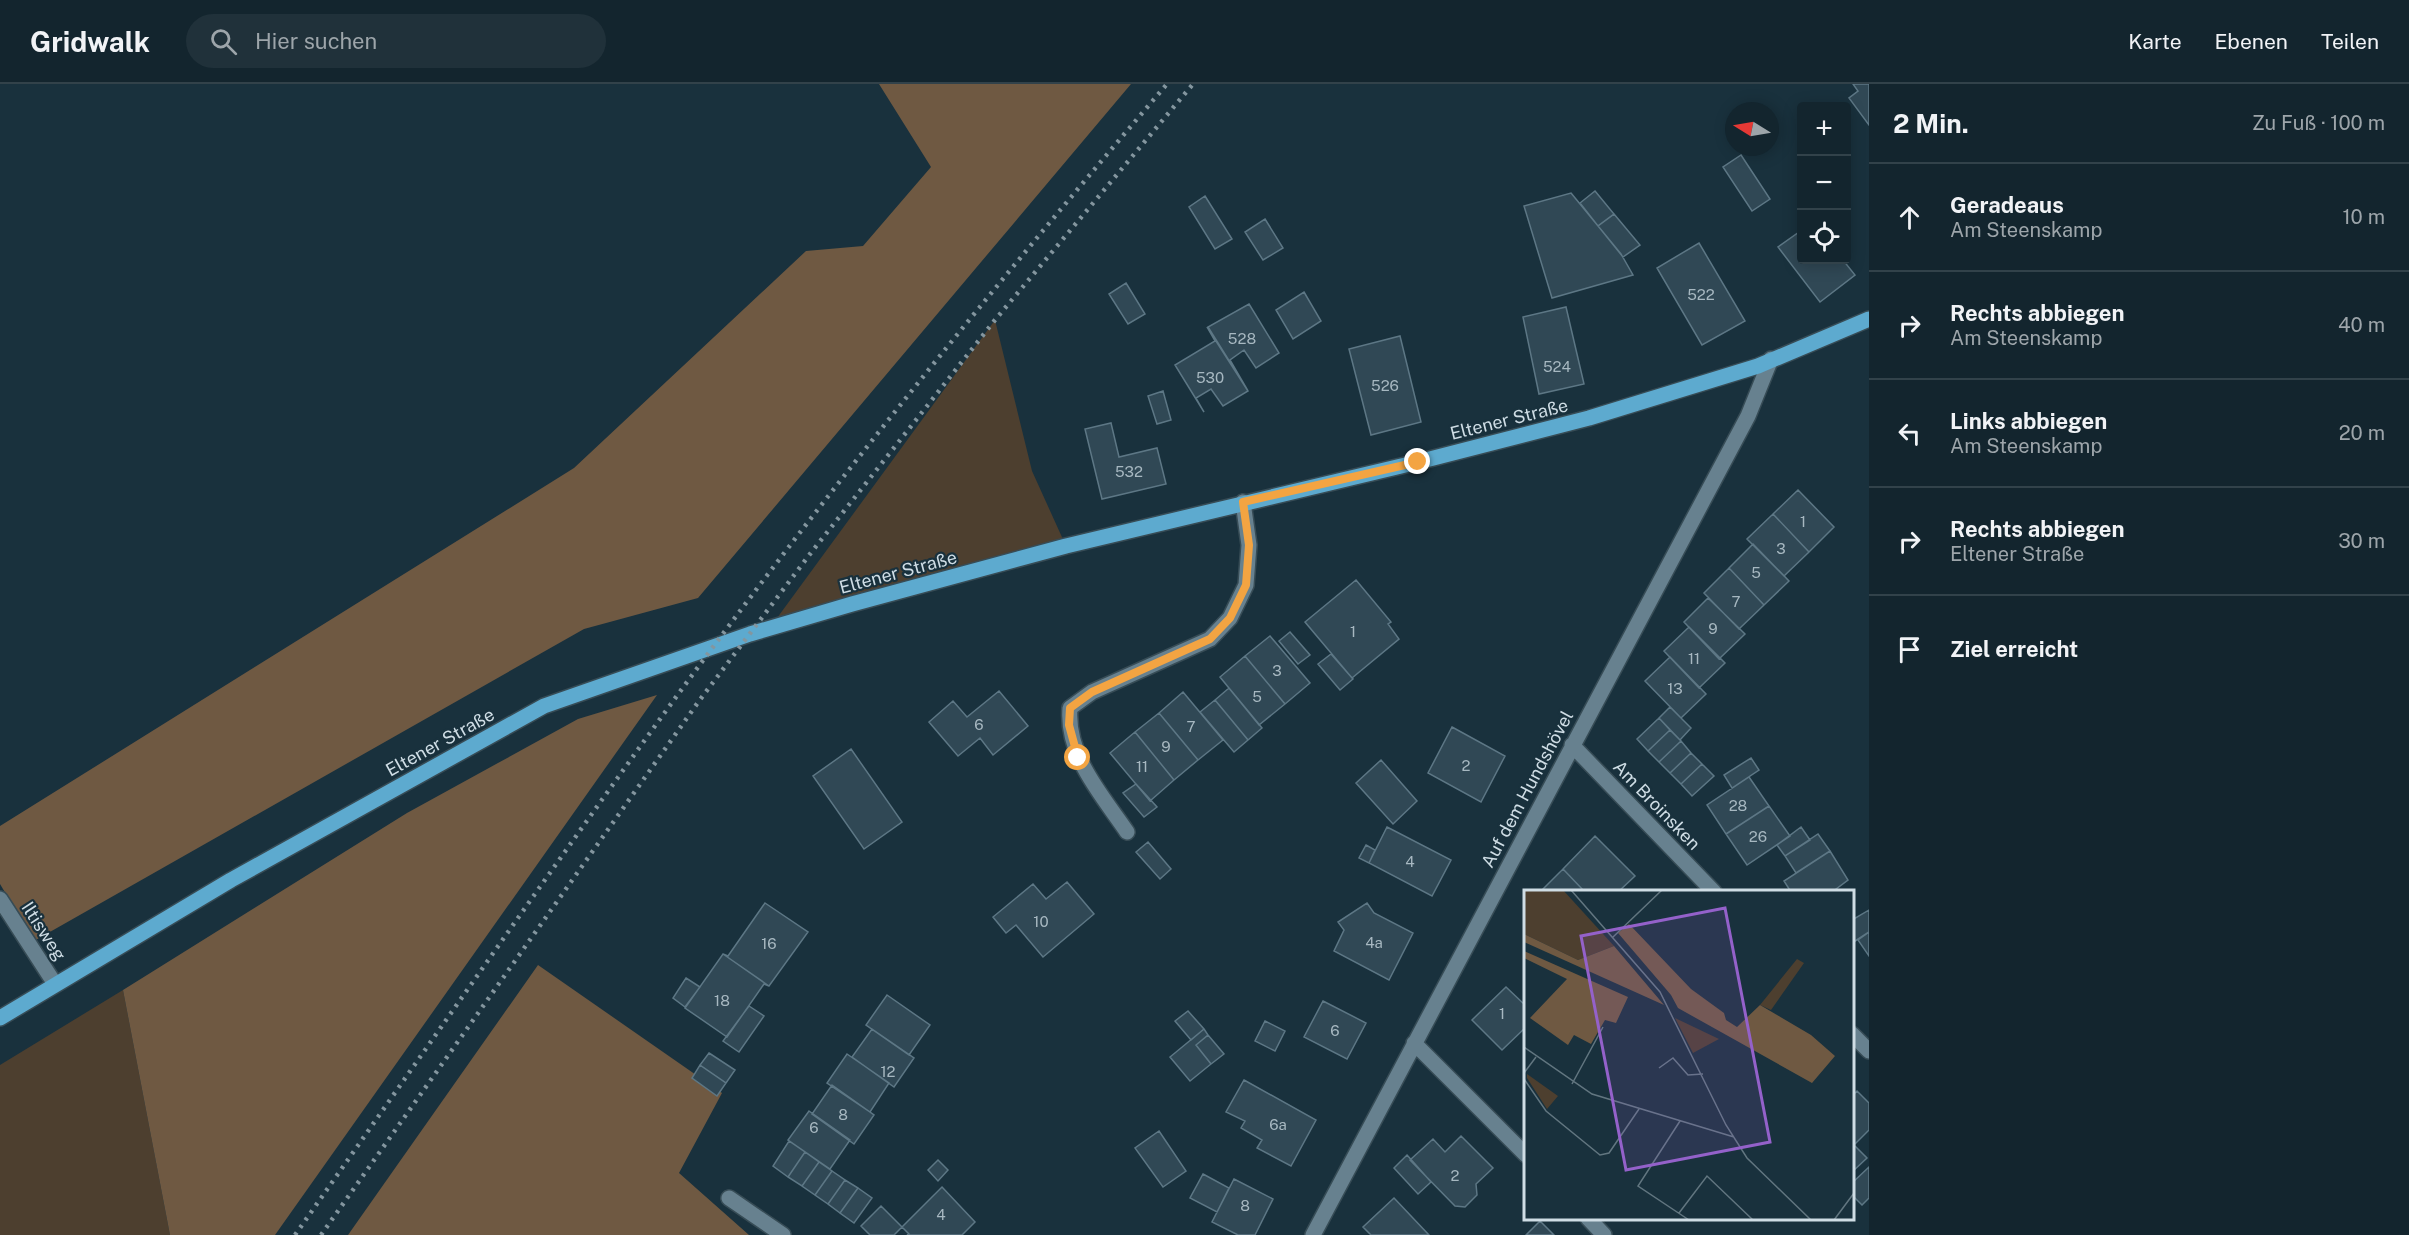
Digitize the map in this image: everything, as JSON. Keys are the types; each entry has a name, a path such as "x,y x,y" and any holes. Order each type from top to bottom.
{"main road":[{"name":"Eltener Straße","path":"0,1018 231,880 544,706 750,634 852,604 1066,546 1418,462 1589,418 1758,366 1869,319"}],"street":[{"name":"Auf dem Hundshövel","path":"1313,1235 1748,416 1771,359"},
{"path":"1127,832 1078,758 1069,725 1070,708 1092,692 1210,639 1230,618 1246,585 1249,545 1243,502"},
{"name":"Am Broinsken","path":"1572,745 1713,890"},
{"name":"Iltisweg","path":"0,899 55,984"},
{"path":"1854,1036 1869,1051"},
{"path":"1414,1043 1524,1153"},
{"path":"729,1198 783,1235"},
{"path":"1590,1220 1604,1235"}],"shaded area":[{"path":"879,84 1131,84 698,598 584,629 34,941 0,884 0,826 574,468 806,251 863,246 931,167"},
{"path":"995,320 1032,471 1066,546 769,629"},
{"path":"657,695 275,1235 170,1235 123,990 407,813 578,719"},
{"path":"538,965 722,1093 679,1173 749,1235 348,1235"},
{"path":"123,990 170,1235 0,1235 0,1065"}],"building":[{"path":"1853,84 1869,84 1869,125 1849,98 1858,91"},
{"path":"1742,156 1770,199 1752,211 1723,167"},
{"path":"1595,191 1614,214 1598,226 1580,203"},
{"path":"1571,193 1621,254 1633,275 1552,298 1524,206"},
{"path":"1205,196 1232,239 1215,249 1189,207"},
{"path":"1614,214 1640,245 1623,257 1598,226"},
{"path":"1265,219 1283,248 1263,260 1245,232"},
{"path":"1797,234 1797,264 1846,264 1855,275 1820,302 1778,247"},
{"path":"1699,243 1745,321 1702,345 1657,268"},
{"path":"1126,283 1145,314 1128,324 1109,294"},
{"path":"1304,292 1321,321 1293,339 1276,310"},
{"path":"1249,304 1279,353 1256,368 1244,350 1230,360 1248,391 1208,327"},
{"path":"1566,307 1584,384 1539,394 1523,317"},
{"path":"1207,327 1248,391 1223,406 1211,389 1196,398 1204,412 1175,365 1215,341"},
{"path":"1400,336 1421,422 1371,435 1349,349"},
{"path":"1163,391 1171,420 1157,424 1148,396"},
{"path":"1111,423 1119,457 1157,448 1166,484 1102,499 1085,429"},
{"path":"1798,490 1834,527 1809,552 1773,514"},
{"path":"1773,514 1809,552 1784,576 1747,539"},
{"path":"1753,544 1789,581 1764,605 1729,568"},
{"path":"1729,568 1764,605 1739,629 1704,593"},
{"path":"1356,580 1391,622 1388,624 1399,639 1352,678 1305,622"},
{"path":"1708,598 1745,634 1719,659 1684,622"},
{"path":"1689,627 1725,663 1699,688 1664,651"},
{"path":"1290,632 1310,655 1298,664 1279,641"},
{"path":"1270,636 1310,683 1285,704 1245,656"},
{"path":"1331,654 1353,679 1340,690 1318,664"},
{"path":"1245,656 1285,704 1259,725 1220,677"},
{"path":"1670,657 1706,694 1681,718 1645,681"},
{"path":"1229,688 1262,728 1248,740 1215,700"},
{"path":"999,691 1028,726 993,755 980,738 958,756 929,722 953,701 967,717"},
{"path":"1183,692 1223,740 1198,760 1159,713"},
{"path":"1215,700 1248,740 1234,752 1200,712"},
{"path":"1670,707 1691,728 1680,740 1659,718"},
{"path":"1159,713 1198,760 1174,780 1135,732"},
{"path":"1659,718 1670,730 1648,751 1637,739"},
{"path":"1452,727 1505,756 1481,802 1428,773"},
{"path":"1670,730 1681,741 1659,762 1648,751"},
{"path":"1135,732 1174,780 1150,801 1110,753"},
{"path":"1681,741 1691,753 1670,773 1659,762"},
{"path":"851,749 902,822 864,849 813,776"},
{"path":"1691,753 1702,764 1681,784 1670,773"},
{"path":"1751,758 1759,770 1732,788 1724,775"},
{"path":"1381,760 1417,801 1393,824 1356,783"},
{"path":"1702,764 1714,776 1692,796 1681,784"},
{"path":"1749,777 1769,806 1726,834 1707,805"},
{"path":"1136,784 1157,807 1144,817 1123,793"},
{"path":"1769,806 1790,836 1747,865 1726,834"},
{"path":"1387,827 1451,860 1432,896 1369,863"},
{"path":"1801,827 1810,840 1785,856 1777,845"},
{"path":"1818,834 1830,851 1796,873 1785,856"},
{"path":"1595,836 1635,876 1620,890 1583,890 1563,869"},
{"path":"1148,842 1171,869 1160,879 1136,852"},
{"path":"1366,845 1375,850 1369,863 1359,858"},
{"path":"1830,851 1848,880 1835,890 1790,890 1784,881"},
{"path":"1563,869 1583,890 1542,890"},
{"path":"1067,882 1094,914 1043,957 1016,925 1006,933 993,917 1033,884 1046,899"},
{"path":"765,903 808,932 769,986 723,954 728,956"},
{"path":"1367,903 1374,913 1413,933 1389,980 1334,951 1344,930 1338,922"},
{"path":"1869,910 1869,932 1854,942 1854,919"},
{"path":"1869,932 1869,956 1858,940"},
{"path":"723,954 769,986 764,984 727,1037 685,1008"},
{"path":"686,978 700,987 685,1007 673,998"},
{"path":"1506,987 1524,1004 1524,1029 1502,1050 1472,1020"},
{"path":"887,995 930,1025 909,1055 866,1025"},
{"path":"1323,1001 1366,1023 1347,1059 1304,1037"},
{"path":"749,1006 764,1016 739,1052 723,1041"},
{"path":"1188,1011 1204,1029 1191,1040 1175,1021"},
{"path":"1265,1021 1285,1031 1275,1051 1255,1041"},
{"path":"872,1029 914,1058 894,1087 852,1057"},
{"path":"1204,1029 1208,1035 1196,1045 1211,1064 1190,1081 1170,1057"},
{"path":"1208,1035 1224,1054 1211,1064 1196,1045"},
{"path":"709,1053 735,1070 726,1083 700,1065"},
{"path":"847,1054 889,1083 870,1112 827,1083"},
{"path":"700,1065 726,1083 717,1096 692,1078"},
{"path":"1244,1080 1316,1120 1291,1166 1257,1148 1262,1140 1241,1128 1245,1121 1226,1112"},
{"path":"832,1085 874,1115 854,1144 812,1114"},
{"path":"1857,1091 1869,1103 1869,1130 1854,1145 1854,1094"},
{"path":"809,1111 850,1140 830,1169 788,1140"},
{"path":"1159,1131 1186,1171 1163,1187 1135,1148"},
{"path":"1461,1136 1493,1168 1476,1184 1477,1195 1465,1207 1455,1206 1410,1160 1433,1139 1445,1152"},
{"path":"789,1141 805,1152 788,1177 773,1166"},
{"path":"1854,1145 1867,1158 1854,1170"},
{"path":"805,1152 819,1162 802,1186 788,1177"},
{"path":"1407,1155 1431,1182 1418,1194 1394,1168"},
{"path":"938,1160 948,1170 938,1181 928,1170"},
{"path":"819,1162 832,1171 815,1195 802,1186"},
{"path":"1869,1167 1869,1198 1862,1205 1854,1197 1854,1181"},
{"path":"832,1171 845,1180 828,1204 815,1195"},
{"path":"1203,1174 1229,1188 1217,1212 1190,1198"},
{"path":"1234,1179 1273,1199 1255,1235 1238,1235 1212,1222"},
{"path":"845,1180 858,1188 840,1213 828,1204"},
{"path":"942,1187 975,1222 962,1235 907,1235 909,1234 902,1227"},
{"path":"858,1188 872,1198 854,1223 840,1213"},
{"path":"1394,1198 1429,1235 1371,1235 1363,1227"},
{"path":"881,1206 902,1227 894,1235 870,1235 861,1226"},
{"path":"1540,1221 1554,1235 1526,1235"}],"railway":[{"path":"295,1235 574,839 727,628 912,391 1038,236 1167,84"},
{"path":"321,1235 699,701 810,554 995,320 1193,84"}],"route":[{"path":"1078,758 1069,725 1070,708 1092,692 1210,639 1230,618 1246,585 1249,545 1243,502 1418,462"}]}
